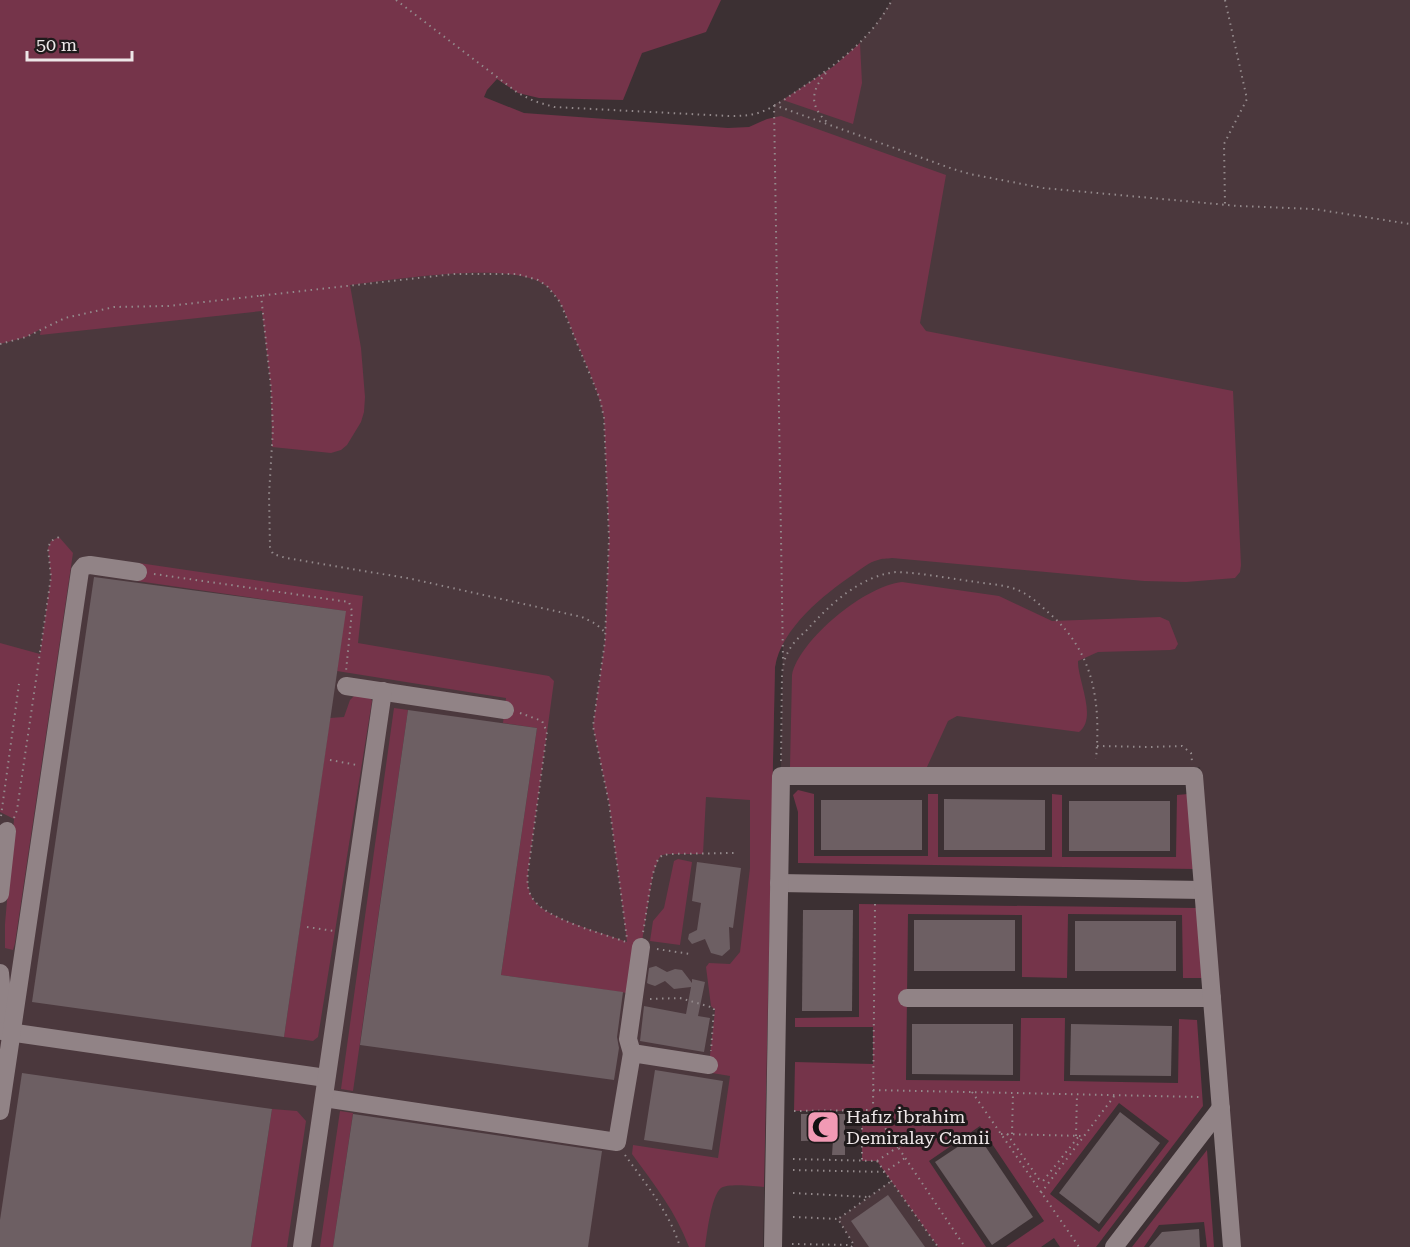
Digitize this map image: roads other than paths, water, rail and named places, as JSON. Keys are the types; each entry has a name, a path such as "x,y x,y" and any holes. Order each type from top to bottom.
{"street":[{"path":"0,1111 6,1032 80,571 84,566 90,565 138,572"},
{"path":"346,686 505,710"},
{"path":"302,1247 383,691"},
{"path":"773,1247 781,776 1194,776 1232,1247"},
{"path":"0,894 4,825"},
{"path":"779,883 1203,890"},
{"path":"324,1098 617,1142 632,1053 628,1039 634,999 634,945"},
{"path":"0,973 6,1032"},
{"path":"907,998 1212,998"},
{"path":"6,1032 327,1078"},
{"path":"632,1053 709,1065"},
{"path":"1114,1247 1221,1108"}],"place":[{"name":"Hafız İbrahim Demiralay Camii","path":"823,1127"}]}
